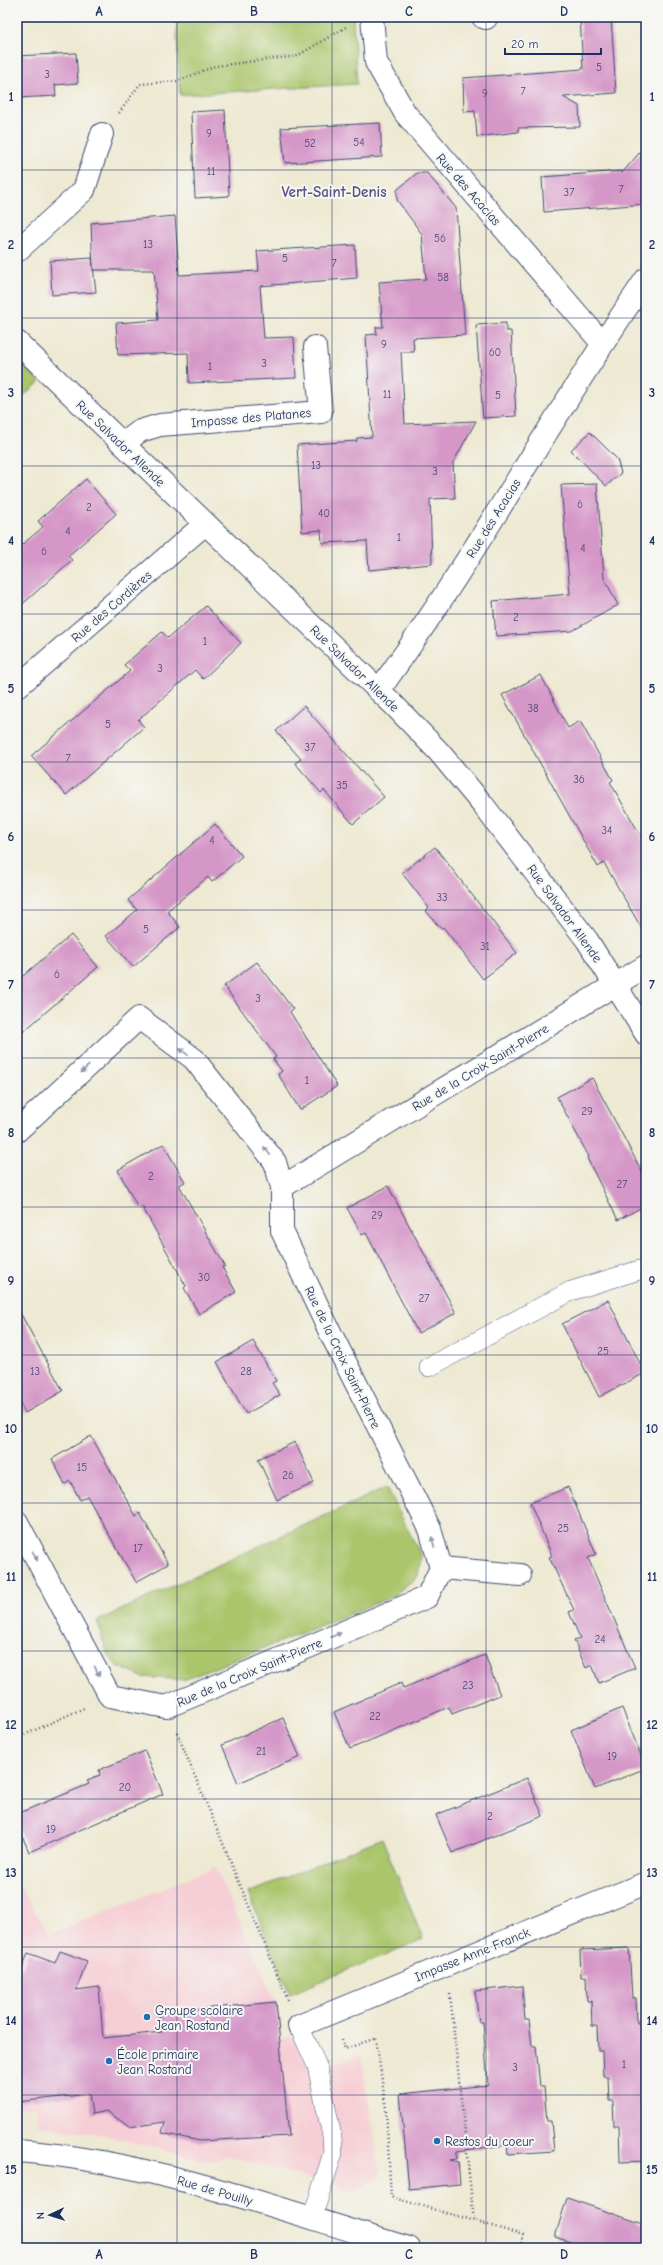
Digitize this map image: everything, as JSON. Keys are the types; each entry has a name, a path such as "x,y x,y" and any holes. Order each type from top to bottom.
{"street":[{"name":"Rue des Acacias","path":"372,17 376,62 405,113 602,343"},
{"path":"17,251 84,190 102,134"},
{"name":"Rue des Acacias","path":"379,690 426,625 602,343 646,279"},
{"name":"Rue Salvador Allende","path":"17,342 379,690 438,752 483,804 587,940 646,1034"},
{"name":"Impasse des Platanes","path":"123,444 140,431 160,425 321,412 314,347"},
{"name":"Rue des Cordières","path":"17,687 206,524"},
{"name":"Rue de la Croix Saint-Pierre","path":"282,1187 646,966"},
{"name":"Rue de la Croix Saint-Pierre","path":"17,1131 139,1018 194,1059 275,1162 282,1187 282,1231 331,1334 430,1529 440,1568 426,1597 166,1707 110,1696"},
{"path":"17,1522 110,1696"},
{"path":"440,1568 520,1575"},
{"name":"Impasse Anne Franck","path":"299,2026 446,1964 646,1883"},
{"name":"Rue de Pouilly","path":"17,2152 86,2158 154,2172 409,2248"}],"lane":[{"path":"429,1367 571,1291 646,1268"},
{"path":"299,2026 317,2066 332,2136 333,2153 312,2218"}],"path":[{"path":"102,134 140,84 178,81 215,66 297,56 348,25"},
{"path":"17,1738 110,1696"},
{"path":"166,1707 299,2026"},
{"path":"446,1964 474,2221"},
{"path":"332,2012 345,2049 376,2038 386,2109 391,2197 523,2235 520,2248"}],"shaded area":[{"name":"Groupe scolaire Jean Rostand","path":"215,1867 276,2002 279,2039 310,2032 324,2066 361,2055 381,2176 354,2192 226,2155 216,2161 208,2161 103,2135 39,2126 37,2107 17,2109 17,1880 49,1935"}],"green space":[{"path":"176,17 353,17 357,84 180,95"},
{"path":"17,357 40,382 17,401"},
{"path":"387,1487 421,1556 418,1576 392,1597 184,1680 142,1677 117,1666 107,1653 97,1621"},
{"path":"382,1838 423,1939 290,1994 248,1893"}],"building":[{"path":"580,17 611,17 616,93 563,97 579,106 580,127 518,128 518,132 477,137 475,111 464,112 463,78 583,69"},
{"path":"76,53 78,83 55,85 56,96 17,98 17,56"},
{"path":"225,110 229,196 195,198 191,112"},
{"path":"380,123 382,157 285,163 281,128"},
{"path":"646,145 646,204 544,212 542,177 622,171 622,173"},
{"path":"417,173 427,173 456,208 465,335 413,338 414,352 401,352 405,424 476,421 453,463 455,498 430,499 432,564 369,570 367,541 322,543 321,530 302,532 297,445 357,441 357,438 372,437 366,335 377,334 376,327 383,327 379,282 426,279 422,234 397,200 397,190"},
{"path":"175,216 179,275 259,271 257,251 355,245 357,278 260,286 264,338 294,337 296,378 189,383 188,353 118,355 116,323 158,320 154,270 93,270 91,223"},
{"path":"92,258 96,292 52,295 50,261"},
{"path":"506,323 506,331 511,331 516,416 483,418 476,325"},
{"path":"590,432 617,459 621,473 606,486 571,450"},
{"path":"86,479 116,514 68,556 72,560 17,609 17,549 43,527 38,521"},
{"path":"597,484 604,578 618,605 572,631 496,636 493,601 570,594 561,485"},
{"path":"206,606 241,643 203,679 195,670 138,720 144,727 66,795 31,756 130,671 124,665 162,632 168,638"},
{"path":"541,675 568,728 580,721 613,780 610,782 646,845 646,936 604,863 598,867 502,695"},
{"path":"304,706 384,797 353,824 324,790 321,793 295,763 301,759 276,731"},
{"path":"215,824 242,856 212,882 208,877 167,911 180,927 133,967 106,936 137,910 128,900"},
{"path":"435,847 517,953 483,979 443,927 441,929 426,911 429,908 402,873"},
{"path":"71,935 98,967 17,1037 17,981"},
{"path":"257,962 293,1009 290,1012 337,1086 300,1110 278,1074 282,1071 273,1059 276,1057 224,986"},
{"path":"592,1078 646,1179 646,1205 618,1220 587,1158 589,1157 557,1097"},
{"path":"163,1144 185,1182 179,1185 225,1266 222,1267 236,1292 199,1314 184,1288 186,1286 142,1206 138,1208 118,1170"},
{"path":"388,1186 456,1313 418,1333 366,1233 362,1235 347,1208"},
{"path":"608,1300 645,1373 599,1397 562,1324"},
{"path":"17,1307 63,1391 25,1413 17,1397"},
{"path":"253,1341 276,1381 272,1383 280,1395 246,1414 217,1362"},
{"path":"91,1436 136,1516 140,1513 168,1564 136,1582 87,1496 80,1500 70,1481 65,1484 52,1459"},
{"path":"295,1442 314,1483 277,1500 258,1459"},
{"path":"568,1487 596,1554 588,1558 635,1668 599,1683 592,1665 586,1668 574,1640 580,1638 569,1612 574,1610 549,1557 552,1556 530,1503"},
{"path":"485,1655 500,1695 452,1714 449,1707 350,1749 334,1712 401,1683 403,1688"},
{"path":"622,1708 646,1768 595,1789 571,1730"},
{"path":"283,1718 300,1757 238,1783 222,1745"},
{"path":"145,1751 163,1794 29,1852 17,1824 17,1814 89,1784 87,1780 100,1775 99,1770"},
{"path":"527,1778 543,1816 452,1853 436,1815"},
{"path":"629,1948 632,1998 636,1998 637,2023 642,2023 643,2048 646,2048 646,2161 620,2162 619,2126 614,2126 613,2101 609,2101 608,2076 603,2076 602,2051 598,2051 597,2026 592,2026 591,2001 587,2001 586,1976 581,1977 580,1950"},
{"name":"École primaire Jean Rostand","path":"60,1951 87,1961 76,1990 99,1987 103,2038 162,2032 159,2013 276,2002 289,2136 200,2141 162,2133 165,2122 129,2127 107,2111 92,2114 89,2094 17,2102 17,1967 22,1969 28,1953 55,1963"},
{"path":"522,1986 525,2020 529,2020 532,2046 536,2046 540,2087 544,2087 547,2121 551,2121 554,2151 508,2154 507,2145 457,2151 457,2159 450,2160 458,2162 460,2184 409,2189 400,2094 488,2085 483,2022 479,2022 475,1991"},
{"path":"567,2198 646,2225 646,2248 589,2248 555,2237"}],"place":[{"name":"Groupe scolaire Jean Rostand","path":"147,2017"},
{"name":"École primaire Jean Rostand","path":"109,2061"},
{"name":"Restos du coeur","path":"437,2141"}],"district":[{"name":"Vert-Saint-Denis","path":"334,192"}]}
